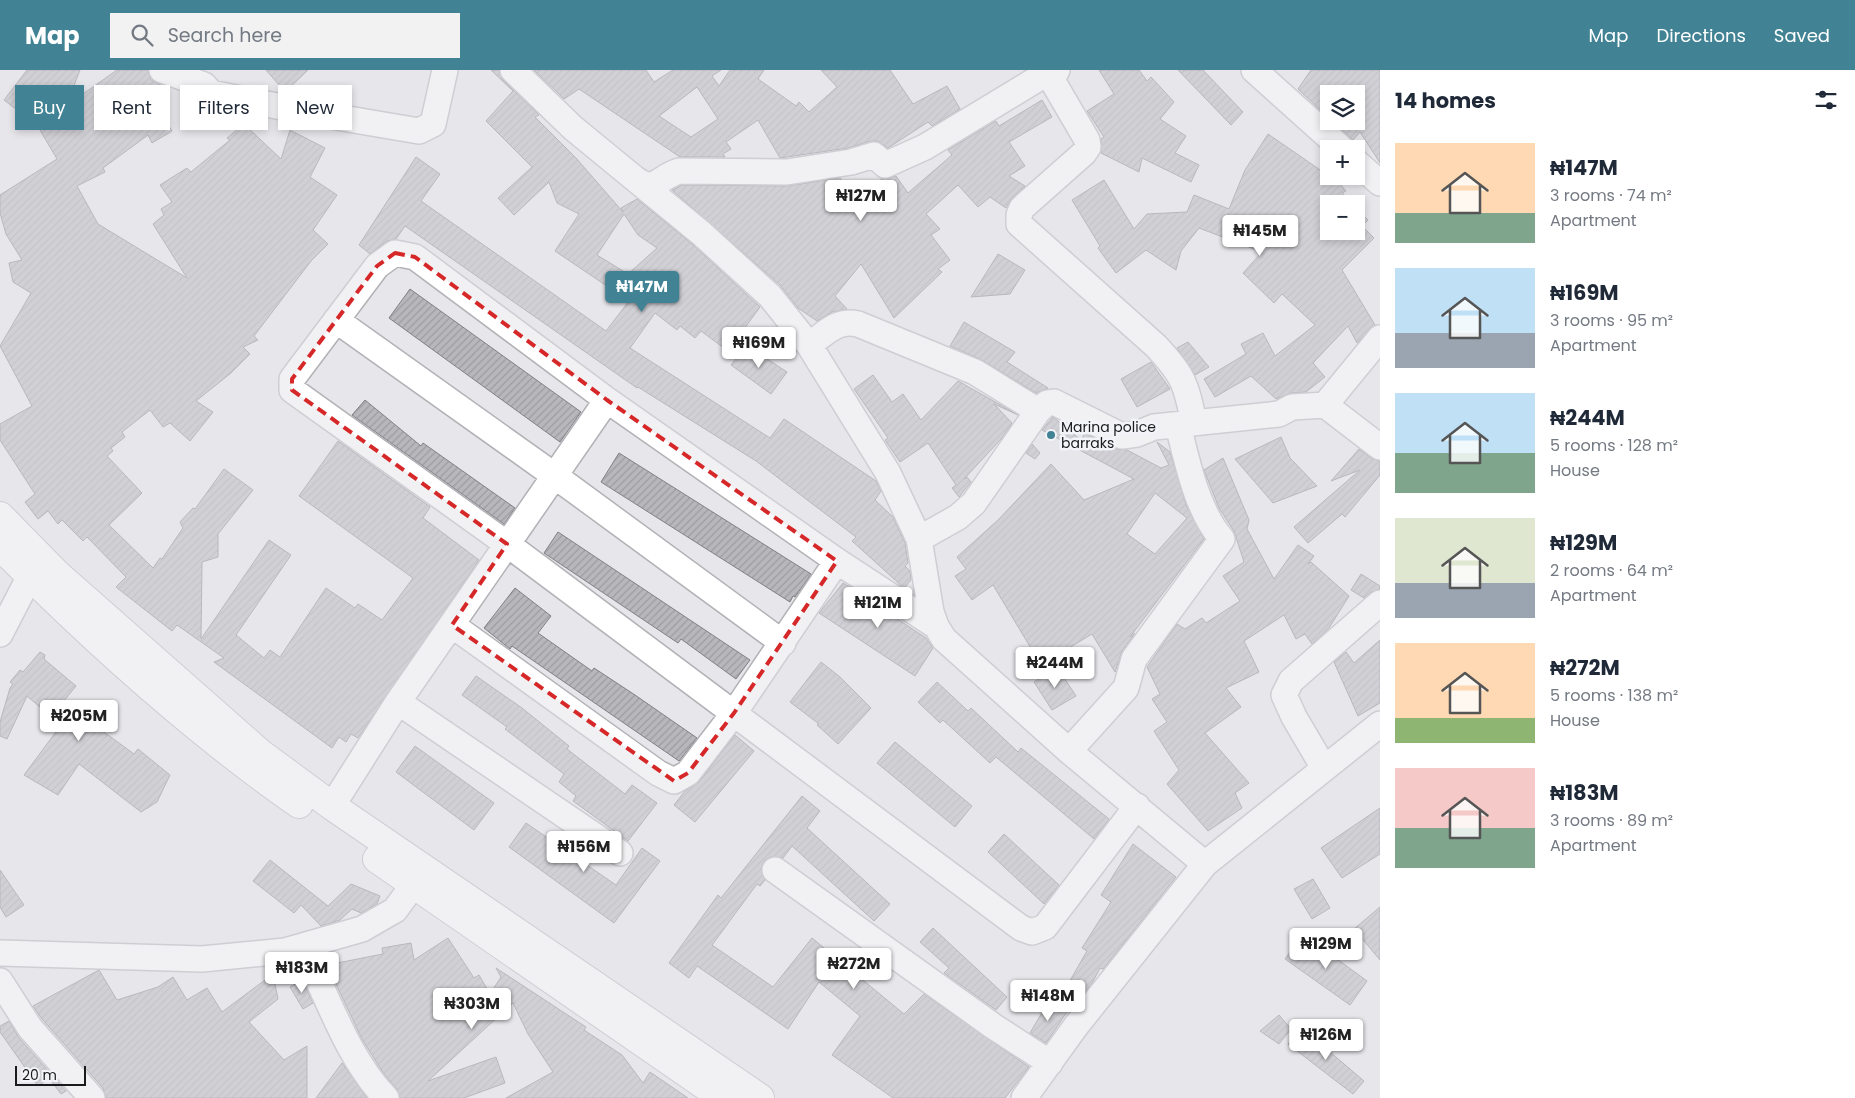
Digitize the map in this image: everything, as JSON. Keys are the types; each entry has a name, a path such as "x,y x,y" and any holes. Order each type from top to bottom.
{"main road":[{"path":"0,516 57,574 260,753 332,806 760,1098"},
{"path":"0,546 30,576 145,680 246,767 723,1098"}],"street":[{"path":"162,70 204,84 211,93 419,131 433,124 445,70"},
{"path":"513,70 573,128 701,233 770,296 809,345 888,473 919,539 936,626 944,639 1069,751 1205,864"},
{"path":"624,170 644,186 652,186 666,175 679,171 787,172 851,162 874,155 885,165 924,147 1052,70"},
{"path":"1057,70 1052,80 1087,140 1088,147 1084,153 1022,208 1019,215 1019,224 1156,346 1174,365 1186,384 1186,424 1193,481 1209,517 1210,526 1222,539 1134,659 1126,688 1069,751"},
{"path":"1254,70 1332,140"},
{"path":"1365,170 1380,183"},
{"path":"936,626 837,561 607,400 415,257 395,253 377,266 292,379 292,390 507,544 1021,928 1032,932 1045,928 1137,806"},
{"path":"336,320 555,476 784,643"},
{"path":"809,345 838,324 847,321 858,324 974,372 1038,411"},
{"path":"1325,405 1380,338"},
{"path":"332,806 398,702 607,400"},
{"path":"919,539 958,517 974,503 1038,411 1047,403 1054,402 1122,436 1137,434 1154,427 1279,414 1292,407 1325,405 1380,447"},
{"path":"452,625 658,773 674,781 688,773 734,713 784,643 837,561"},
{"path":"0,634 30,576"},
{"path":"1324,768 1294,717 1284,695 1291,681 1380,604"},
{"path":"398,702 620,853"},
{"path":"1024,1098 1205,864 1380,724"},
{"path":"775,870 993,1026 1050,1063"},
{"path":"0,953 202,959 247,956 303,947 362,929 395,910 414,884"},
{"path":"303,947 356,1058 369,1080 386,1098"},
{"path":"0,981 30,1028 92,1098"}],"highlighted area":[{"path":"395,253 415,257 607,400 837,561 734,713 688,773 674,781 452,625 507,544 292,390 292,379 377,266"}],"building":[{"path":"27,70 80,70 74,85 16,85"},
{"path":"117,70 148,70 151,80 161,85 96,85"},
{"path":"266,70 308,70 292,85 279,85"},
{"path":"491,70 499,70 503,80 539,115 535,117 576,158 623,212 621,208 637,199 692,244 760,307 728,351 701,331 695,338 680,326 677,330 655,313 630,348 770,438 784,419 876,481 881,491 875,500 893,517 905,543 908,563 905,566 910,571 911,580 904,588 852,541 856,537 756,461 637,388 405,226 396,239 387,241 370,254 359,245 416,157 440,174 421,201 606,331 629,301 555,251 579,214 557,203 549,182 514,215 498,198 532,167 486,121 513,91","holes":["624,214 638,235 657,248 628,274 597,255"]},
{"path":"534,70 646,70 654,82 673,70 721,70 712,76 719,86 730,70 764,70 758,79 796,106 799,102 809,112 837,87 821,70 890,70 913,104 947,86 960,109 932,126 928,122 888,148 878,141 870,141 848,148 780,158 758,120 726,142 731,149 723,154 725,157 680,157 579,89 564,99","holes":["697,87 718,119 691,137 659,116"]},
{"path":"1099,70 1139,70 1147,81 1151,77 1174,102 1160,119 1186,136 1175,153 1199,165 1191,182 1142,158 1139,172 1101,153 1101,139 1104,137 1087,111 1114,94"},
{"path":"1178,70 1203,70 1243,112 1231,125"},
{"path":"1311,70 1380,70 1380,163 1360,132 1353,140 1342,130 1365,130 1365,85 1320,85 1320,110 1298,89"},
{"path":"15,86 15,108 4,100"},
{"path":"94,86 94,130 170,130 170,128 172,131 152,143 148,135 103,168 105,172 77,186 98,224 187,278 153,224 164,215 161,209 172,202 160,185 187,168 191,172 230,140 227,138 237,130 250,130 281,159 290,130 325,148 310,177 337,195 313,230 328,244 311,261 254,336 258,340 243,347 250,354 231,373 196,401 213,412 190,441 170,423 163,427 150,410 122,432 125,437 111,448 113,451 107,456 142,493 109,525 153,568 160,558 162,559 183,528 180,522 193,508 195,509 224,469 253,490 218,534 218,557 202,562 201,639 269,540 291,555 236,635 264,658 270,650 280,657 326,588 355,608 358,604 382,620 413,578 299,496 338,441 430,507 423,518 479,560 358,738 351,734 346,742 339,737 332,748 214,662 224,658 177,625 172,631 116,587 126,577 87,537 83,541 62,520 58,524 48,511 38,519 25,502 35,494 0,440 0,424 32,406 0,346 31,293 13,282 9,263 22,260 6,234 0,213 0,195 57,159 40,130 84,130 84,93"},
{"path":"1042,100 1052,117 1009,142 1025,166 1009,176 1025,186 1012,198 1006,208 990,197 978,207 958,185 926,214 940,229 931,235 950,260 938,269 942,272 894,318 861,264 835,296 847,309 832,312 817,321 798,308 780,285 672,190 682,185 787,186 840,178 854,198 882,179 896,176 908,193 952,155 948,150 996,121 999,126"},
{"path":"1268,134 1320,170 1320,185 1341,185 1346,191 1342,193 1344,195 1320,195 1320,240 1365,240 1365,229 1374,238 1342,270 1375,325 1357,343 1348,326 1313,363 1325,377 1306,392 1291,393 1276,399 1251,376 1215,397 1204,379 1246,354 1241,344 1263,333 1275,356 1315,325 1282,294 1274,303 1243,273 1262,252 1199,228 1181,251 1176,270 1146,250 1116,273 1098,248 1100,246 1072,200 1104,180 1134,229 1147,214 1187,212 1194,195 1229,209 1245,170"},
{"path":"998,254 1025,270 1010,294 971,297"},
{"path":"410,289 581,412 560,442 389,318"},
{"path":"964,322 1015,352 1007,362 1048,388 1036,393 982,360 950,346"},
{"path":"1188,342 1209,367 1195,375 1177,348"},
{"path":"746,345 787,372 771,394 731,365"},
{"path":"1151,362 1170,389 1137,407 1121,379"},
{"path":"873,375 892,402 903,394 921,420 958,381 1018,415 994,404 1012,423 1002,438 964,479 967,477 971,482 959,497 952,488 956,485 928,443 900,462 885,440 888,438 854,389"},
{"path":"365,400 421,446 423,443 515,508 504,524 352,415"},
{"path":"1053,417 1081,440 1085,433 1116,449 1127,450 1161,468 1169,465 1157,442 1170,452 1186,505 1204,539 1130,637 1135,633 1122,651 1115,672 1092,634 1041,665 993,585 972,600 955,576 966,569 957,557 998,520 1051,464 1084,500 1134,479 1042,430","holes":["1155,493 1187,518 1155,554 1127,534"]},
{"path":"1281,437 1290,458 1317,486 1273,503 1235,459"},
{"path":"1032,444 1040,453 1035,459 1026,453"},
{"path":"1359,449 1371,458 1380,461 1380,475 1345,517 1342,514 1308,543 1294,527 1360,470 1331,481"},
{"path":"619,453 811,574 795,597 793,596 790,602 601,482"},
{"path":"1223,458 1249,520 1247,529 1274,579 1298,545 1314,556 1308,564 1311,562 1349,596 1329,628 1312,644 1305,634 1296,639 1284,615 1244,641 1259,672 1226,688 1241,707 1205,733 1249,783 1235,793 1242,808 1208,831 1167,784 1179,770 1154,731 1167,722 1152,699 1160,694 1147,667 1177,624 1185,629 1202,618 1206,623 1240,601 1223,576 1244,562 1234,531 1219,508 1204,470"},
{"path":"558,532 750,660 736,679 681,639 678,643 544,553"},
{"path":"1361,574 1380,586 1380,589 1371,592 1364,598 1351,590"},
{"path":"843,583 926,638 933,648 915,676 819,613"},
{"path":"515,588 551,616 538,633 592,671 594,668 697,738 679,761 512,646 510,649 484,628"},
{"path":"1380,640 1380,703 1358,716 1334,662 1346,652 1354,663"},
{"path":"40,652 45,655 44,659 76,686 63,702 134,754 138,749 170,775 157,802 141,812 79,764 58,795 24,775 61,725 27,696 7,739 0,736 0,722 10,688 13,684 10,682 20,670 23,672"},
{"path":"821,662 840,677 871,708 838,744 817,725 819,724 790,702"},
{"path":"1057,667 1076,696 1052,710 1034,682"},
{"path":"476,676 522,708 569,746 567,749 625,794 632,785 657,803 628,841 573,801 576,796 559,782 564,774 505,729 507,727 462,695"},
{"path":"937,682 968,711 971,708 1018,752 1021,748 1109,819 1094,839 996,757 990,763 943,720 940,723 918,702"},
{"path":"735,735 754,751 695,822 674,805 685,791 699,782"},
{"path":"895,742 972,806 955,827 877,763"},
{"path":"415,746 494,803 474,830 396,772"},
{"path":"802,796 820,811 807,828 890,904 874,921 792,846 783,858 770,857 764,861 761,869 765,880 760,886 757,884 712,945 773,987 812,938 904,1014 924,994 1029,1067 1005,1098 893,1098 832,1055 860,1016 819,982 788,1029 697,966 689,978 669,963 718,895 721,898"},
{"path":"1380,808 1380,854 1342,878 1321,848"},
{"path":"526,823 616,885 642,848 660,861 614,923 509,847"},
{"path":"1004,834 1059,885 1044,904 988,852"},
{"path":"1133,844 1176,877 1103,969 1100,968 1092,983 1074,1006 1060,998 1087,951 1082,948 1111,902 1101,895"},
{"path":"270,860 328,906 351,884 380,896 377,904 361,913 352,909 340,920 321,926 301,905 294,913 253,881"},
{"path":"0,870 24,905 6,917 0,907"},
{"path":"1313,879 1330,908 1312,919 1294,889"},
{"path":"1380,907 1380,960 1354,929"},
{"path":"933,928 1007,997 996,1010 944,973 949,968 920,942"},
{"path":"1303,934 1367,981 1350,1005 1285,959"},
{"path":"448,938 474,978 479,975 490,994 501,977 496,968 586,1027 584,1030 622,1055 643,1083 650,1072 688,1098 506,1098 553,1072 528,1034 513,1003 428,1081 496,1057 505,1083 464,1098 400,1098 397,1089 384,1074 362,1039 327,965 383,954 382,948 411,943 414,960"},
{"path":"99,970 117,1000 158,987 173,977 187,1000 207,988 222,1012 273,974 278,999 249,1022 284,1060 307,1046 307,1098 106,1098 103,1088 42,1019 33,1006"},
{"path":"302,980 313,1003 303,1009 290,987"},
{"path":"1047,1004 1055,1004 1067,1012 1046,1043 1030,1033"},
{"path":"1279,1015 1291,1029 1279,1044 1260,1031"},
{"path":"9,1021 19,1038 66,1091 61,1094 49,1078 38,1086 0,1032 0,1026"},
{"path":"1302,1028 1364,1081 1353,1094 1288,1044"},
{"path":"342,1063 367,1098 316,1098"}],"place":[{"name":"Marina police barraks","path":"1051,435"}]}
